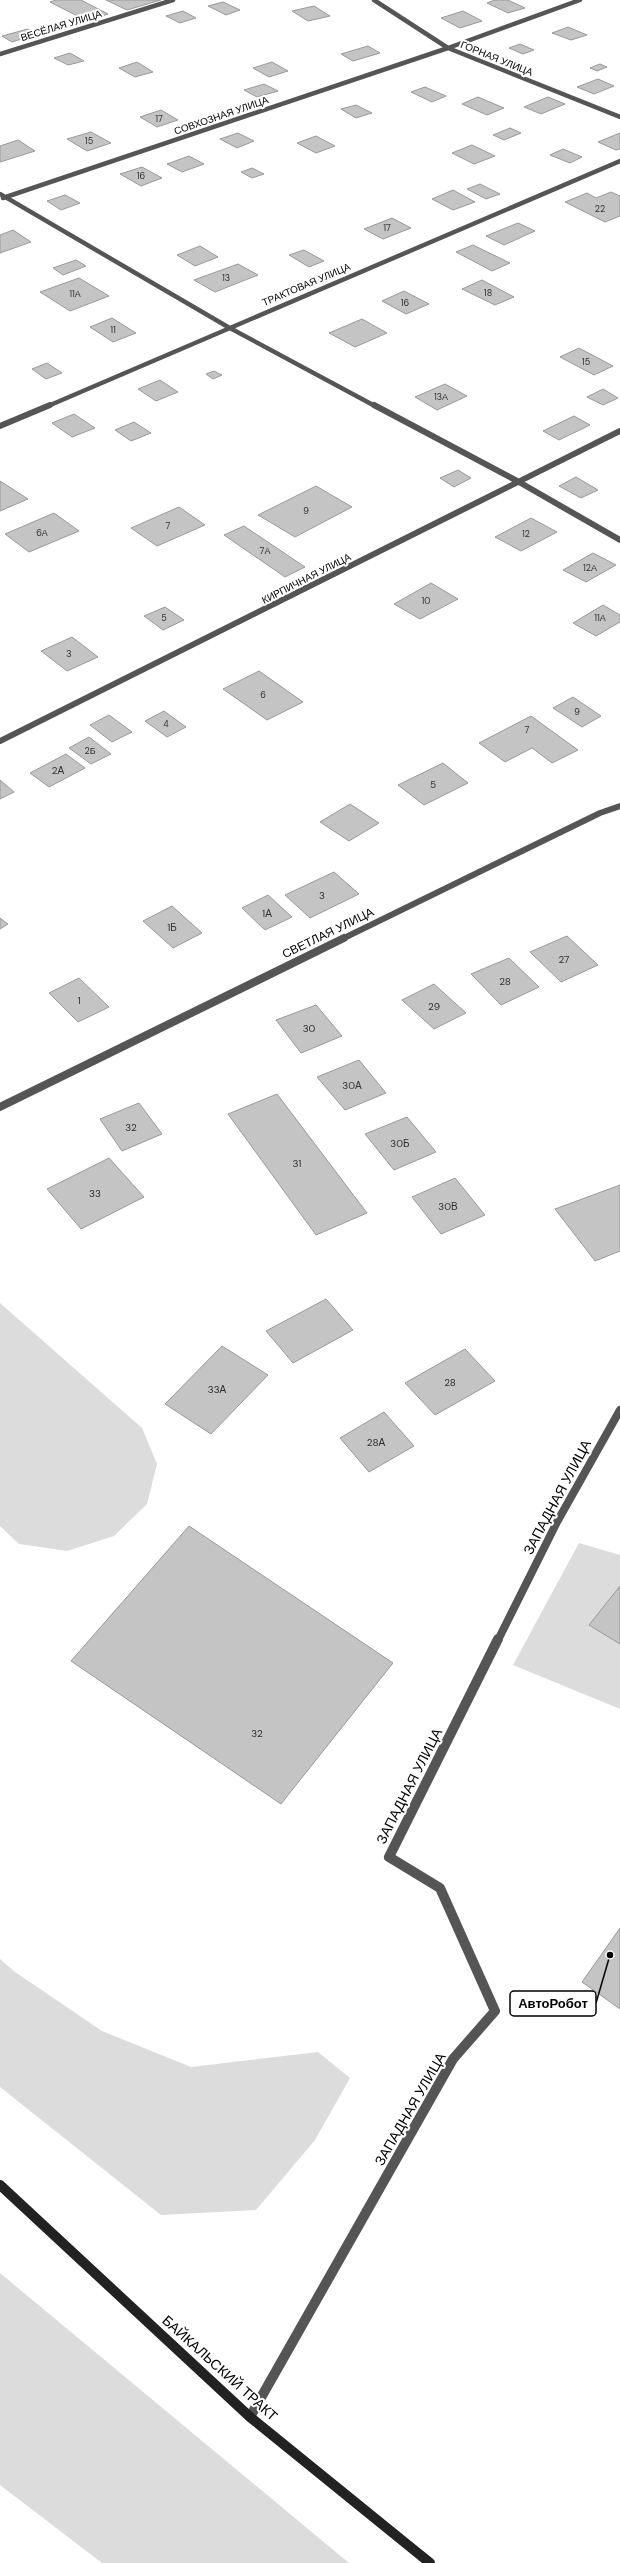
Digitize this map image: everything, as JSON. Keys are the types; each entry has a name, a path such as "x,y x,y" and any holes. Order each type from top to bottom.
{"main road":[{"name":"БАЙКАЛЬСКИЙ ТРАКТ","path":"0,2185 250,2417 430,2563"}],"street":[{"name":"ВЕСЁЛАЯ УЛИЦА","path":"0,54 173,0"},
{"name":"ГОРНАЯ УЛИЦА","path":"374,0 448,48 620,118"},
{"name":"СОВХОЗНАЯ УЛИЦА","path":"2,197 448,48 580,0"},
{"name":"ТРАКТОВАЯ УЛИЦА","path":"0,426 228,327 620,162"},
{"path":"2,197 228,327 519,482 620,540"},
{"name":"КИРПИЧНАЯ УЛИЦА","path":"0,741 620,431"},
{"name":"СВЕТЛАЯ УЛИЦА","path":"0,1107 47,1082 600,813 620,806"},
{"name":"ЗАПАДНАЯ УЛИЦА","path":"250,2417 454,2059 495,2011 440,1888 389,1857 557,1522 620,1410"}],"shaded area":[{"path":"0,1303 142,1428 157,1464 147,1504 114,1536 67,1551 19,1544 0,1526"},
{"path":"579,1543 620,1555 620,1709 513,1665"},
{"path":"0,1959 15,1972 102,2031 191,2067 318,2052 350,2078 315,2140 256,2210 161,2215 0,2087"},
{"path":"0,2273 349,2563 102,2563 0,2485"}],"building":[{"path":"56,0 81,0 108,14 87,21 50,2"},
{"path":"106,0 161,0 127,10"},
{"path":"495,0 508,0 525,8 508,13 487,3"},
{"path":"223,2 240,10 226,15 208,6"},
{"path":"314,6 330,16 308,21 292,11"},
{"path":"183,11 196,18 180,23 166,16"},
{"path":"463,11 482,21 460,28 441,18"},
{"path":"568,27 587,35 571,40 552,33"},
{"path":"28,29 38,34 12,42 2,36"},
{"path":"520,44 534,50 523,54 509,48"},
{"path":"368,46 380,53 353,61 341,54"},
{"path":"70,53 84,61 68,65 54,58"},
{"path":"137,62 153,72 135,77 119,68"},
{"path":"272,62 288,71 269,77 253,68"},
{"path":"600,64 607,67 597,71 590,68"},
{"path":"598,79 614,86 594,94 577,87"},
{"path":"264,84 278,91 257,97 244,90"},
{"path":"425,87 446,96 432,102 411,92"},
{"path":"478,97 504,108 487,115 462,104"},
{"path":"548,97 565,104 541,114 524,107"},
{"path":"356,105 372,113 356,118 341,109"},
{"path":"161,110 178,120 157,127 140,117"},
{"path":"510,128 521,133 504,140 493,135"},
{"path":"91,132 111,143 87,151 67,139"},
{"path":"238,133 254,141 237,148 220,139"},
{"path":"620,133 620,149 616,150 598,142"},
{"path":"316,136 335,146 316,153 297,143"},
{"path":"18,140 35,151 0,162 0,146"},
{"path":"472,145 495,156 474,164 452,153"},
{"path":"563,149 582,157 570,163 550,155"},
{"path":"189,156 204,164 182,172 167,164"},
{"path":"142,167 162,178 141,186 120,174"},
{"path":"252,168 264,174 252,178 241,172"},
{"path":"480,184 500,194 486,199 467,189"},
{"path":"453,190 475,202 453,210 432,199"},
{"path":"611,192 620,196 620,216 605,222 565,202 587,193 596,198"},
{"path":"65,195 80,203 61,210 47,201"},
{"path":"392,218 411,228 383,239 364,229"},
{"path":"518,223 535,231 504,245 486,236"},
{"path":"13,230 31,242 0,253 0,235"},
{"path":"473,245 510,263 492,271 456,252"},
{"path":"200,246 218,257 195,266 177,255"},
{"path":"304,250 324,261 309,267 289,255"},
{"path":"76,260 86,266 63,275 53,268"},
{"path":"238,264 258,275 215,292 194,280"},
{"path":"79,278 109,296 70,311 40,292"},
{"path":"482,280 514,297 495,305 462,289"},
{"path":"404,291 429,304 406,314 382,301"},
{"path":"112,318 136,333 113,342 90,327"},
{"path":"362,319 387,333 355,347 329,333"},
{"path":"579,348 613,366 594,375 560,357"},
{"path":"47,363 62,373 46,379 32,369"},
{"path":"214,371 222,375 213,379 206,374"},
{"path":"160,380 178,392 156,401 138,389"},
{"path":"445,384 467,396 437,410 415,397"},
{"path":"603,389 618,398 603,405 587,397"},
{"path":"74,414 95,428 72,437 52,423"},
{"path":"574,416 590,425 559,440 543,431"},
{"path":"134,422 151,433 131,441 115,430"},
{"path":"458,470 471,478 454,487 440,478"},
{"path":"576,477 598,490 581,498 559,486"},
{"path":"0,481 28,499 0,511"},
{"path":"316,486 352,507 295,537 258,515"},
{"path":"179,507 205,525 157,546 131,528"},
{"path":"54,513 79,531 29,552 5,534"},
{"path":"531,518 557,532 521,551 495,537"},
{"path":"244,526 305,567 285,577 224,535"},
{"path":"593,553 616,565 586,582 563,570"},
{"path":"431,583 458,599 420,619 394,604"},
{"path":"603,605 620,615 620,622 596,636 573,623"},
{"path":"165,607 184,620 163,630 144,616"},
{"path":"72,637 98,657 67,671 41,651"},
{"path":"259,671 303,702 267,720 223,689"},
{"path":"573,697 601,716 582,727 553,708"},
{"path":"164,711 186,727 167,737 145,721"},
{"path":"109,715 132,732 112,742 90,725"},
{"path":"531,716 578,750 552,763 532,748 505,762 479,743"},
{"path":"89,737 111,754 91,764 69,748"},
{"path":"66,754 85,768 49,787 30,773"},
{"path":"443,763 468,783 424,805 398,785"},
{"path":"0,780 14,792 0,799"},
{"path":"350,804 379,823 349,841 320,822"},
{"path":"334,872 359,894 310,918 285,895"},
{"path":"268,895 292,917 265,930 242,908"},
{"path":"172,906 202,933 173,948 143,921"},
{"path":"0,918 8,924 0,929"},
{"path":"567,936 598,965 561,982 530,952"},
{"path":"509,958 539,987 501,1005 471,974"},
{"path":"79,978 109,1007 78,1022 49,993"},
{"path":"434,984 466,1013 434,1029 402,1000"},
{"path":"316,1005 342,1036 301,1053 276,1020"},
{"path":"359,1060 386,1093 345,1110 317,1077"},
{"path":"277,1094 367,1213 316,1235 228,1114"},
{"path":"139,1103 162,1134 122,1151 100,1119"},
{"path":"407,1117 436,1152 394,1170 365,1134"},
{"path":"109,1158 144,1197 81,1229 47,1189"},
{"path":"455,1178 485,1215 441,1234 412,1197"},
{"path":"620,1185 620,1251 595,1261 555,1209"},
{"path":"326,1299 353,1330 293,1363 266,1331"},
{"path":"222,1346 268,1375 211,1434 165,1404"},
{"path":"465,1349 495,1381 435,1415 405,1383"},
{"path":"384,1412 414,1446 369,1472 340,1438"},
{"path":"189,1526 393,1663 281,1804 71,1661"},
{"path":"620,1586 620,1644 589,1625"},
{"path":"620,1928 620,2009 582,1982"}],"place":[{"name":"АвтоРобот","path":"610,1955"}]}
